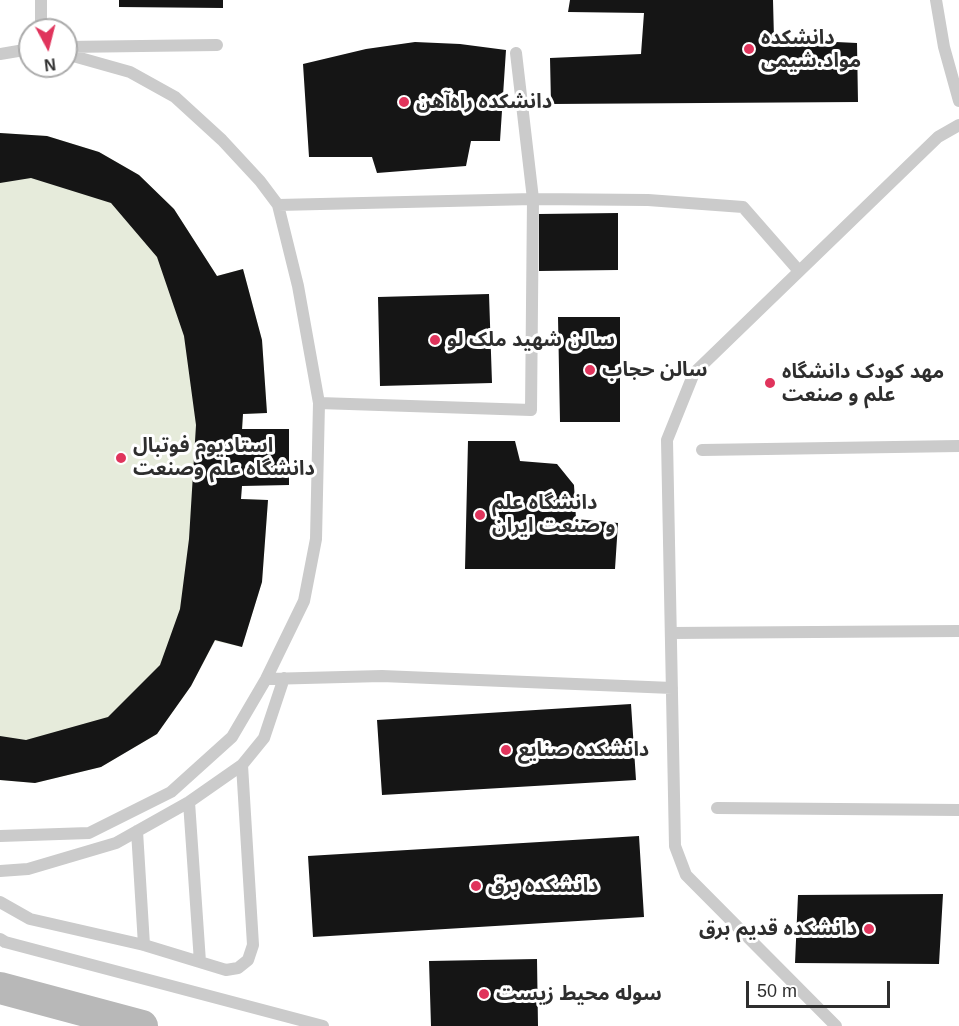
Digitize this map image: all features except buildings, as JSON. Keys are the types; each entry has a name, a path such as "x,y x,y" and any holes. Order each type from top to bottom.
{"main road":[{"path":"0,988 142,1026"}],"lane":[{"path":"41,0 41,18"},
{"path":"936,0 944,47 959,101"},
{"path":"78,46 217,45"},
{"path":"0,46 18,47"},
{"path":"0,54 18,50"},
{"path":"319,403 531,410 533,199 516,53"},
{"path":"0,836 88,833 171,792 232,737 266,679 304,601 316,540 319,403 298,286 278,205 260,181 222,140 175,97 130,72 78,57"},
{"path":"836,1026 686,875 675,846 668,440 694,373 938,137 959,125"},
{"path":"278,205 533,199 648,200 743,207 799,271"},
{"path":"702,450 959,446"},
{"path":"671,633 959,631"},
{"path":"266,679 382,676 672,688"},
{"path":"0,871 28,869 116,843 189,802 242,765 264,738 284,678"},
{"path":"0,902 30,919 144,945 226,970 238,968 248,960 253,945 242,765"},
{"path":"189,802 200,962"},
{"path":"717,808 959,810"},
{"path":"137,831 144,945"},
{"path":"0,939 323,1026"}],"green space":[{"name":"استادیوم فوتبال دانشگاه علم وصنعت","path":"0,133 47,136 99,152 139,175 174,209 217,276 243,269 262,340 267,413 243,414 241,499 268,500 262,582 242,647 215,641 191,686 157,734 101,767 35,783 0,780"}],"place":[{"name":"دانشکده مواد،شیمی","path":"749,49"},
{"name":"دانشکده راه‌آهن","path":"404,102"},
{"name":"سالن شهید ملک لو","path":"435,340"},
{"name":"سالن حجاب","path":"590,370"},
{"name":"مهد کودک دانشگاه علم و صنعت","path":"770,383"},
{"name":"استادیوم فوتبال دانشگاه علم وصنعت","path":"121,458"},
{"name":"دانشگاه علم و صنعت ایران","path":"480,515"},
{"name":"دانشکده صنایع","path":"506,750"},
{"name":"دانشکده برق","path":"476,886"},
{"name":"دانشکده قدیم برق","path":"869,929"},
{"name":"سوله محیط زیست","path":"484,994"}]}
